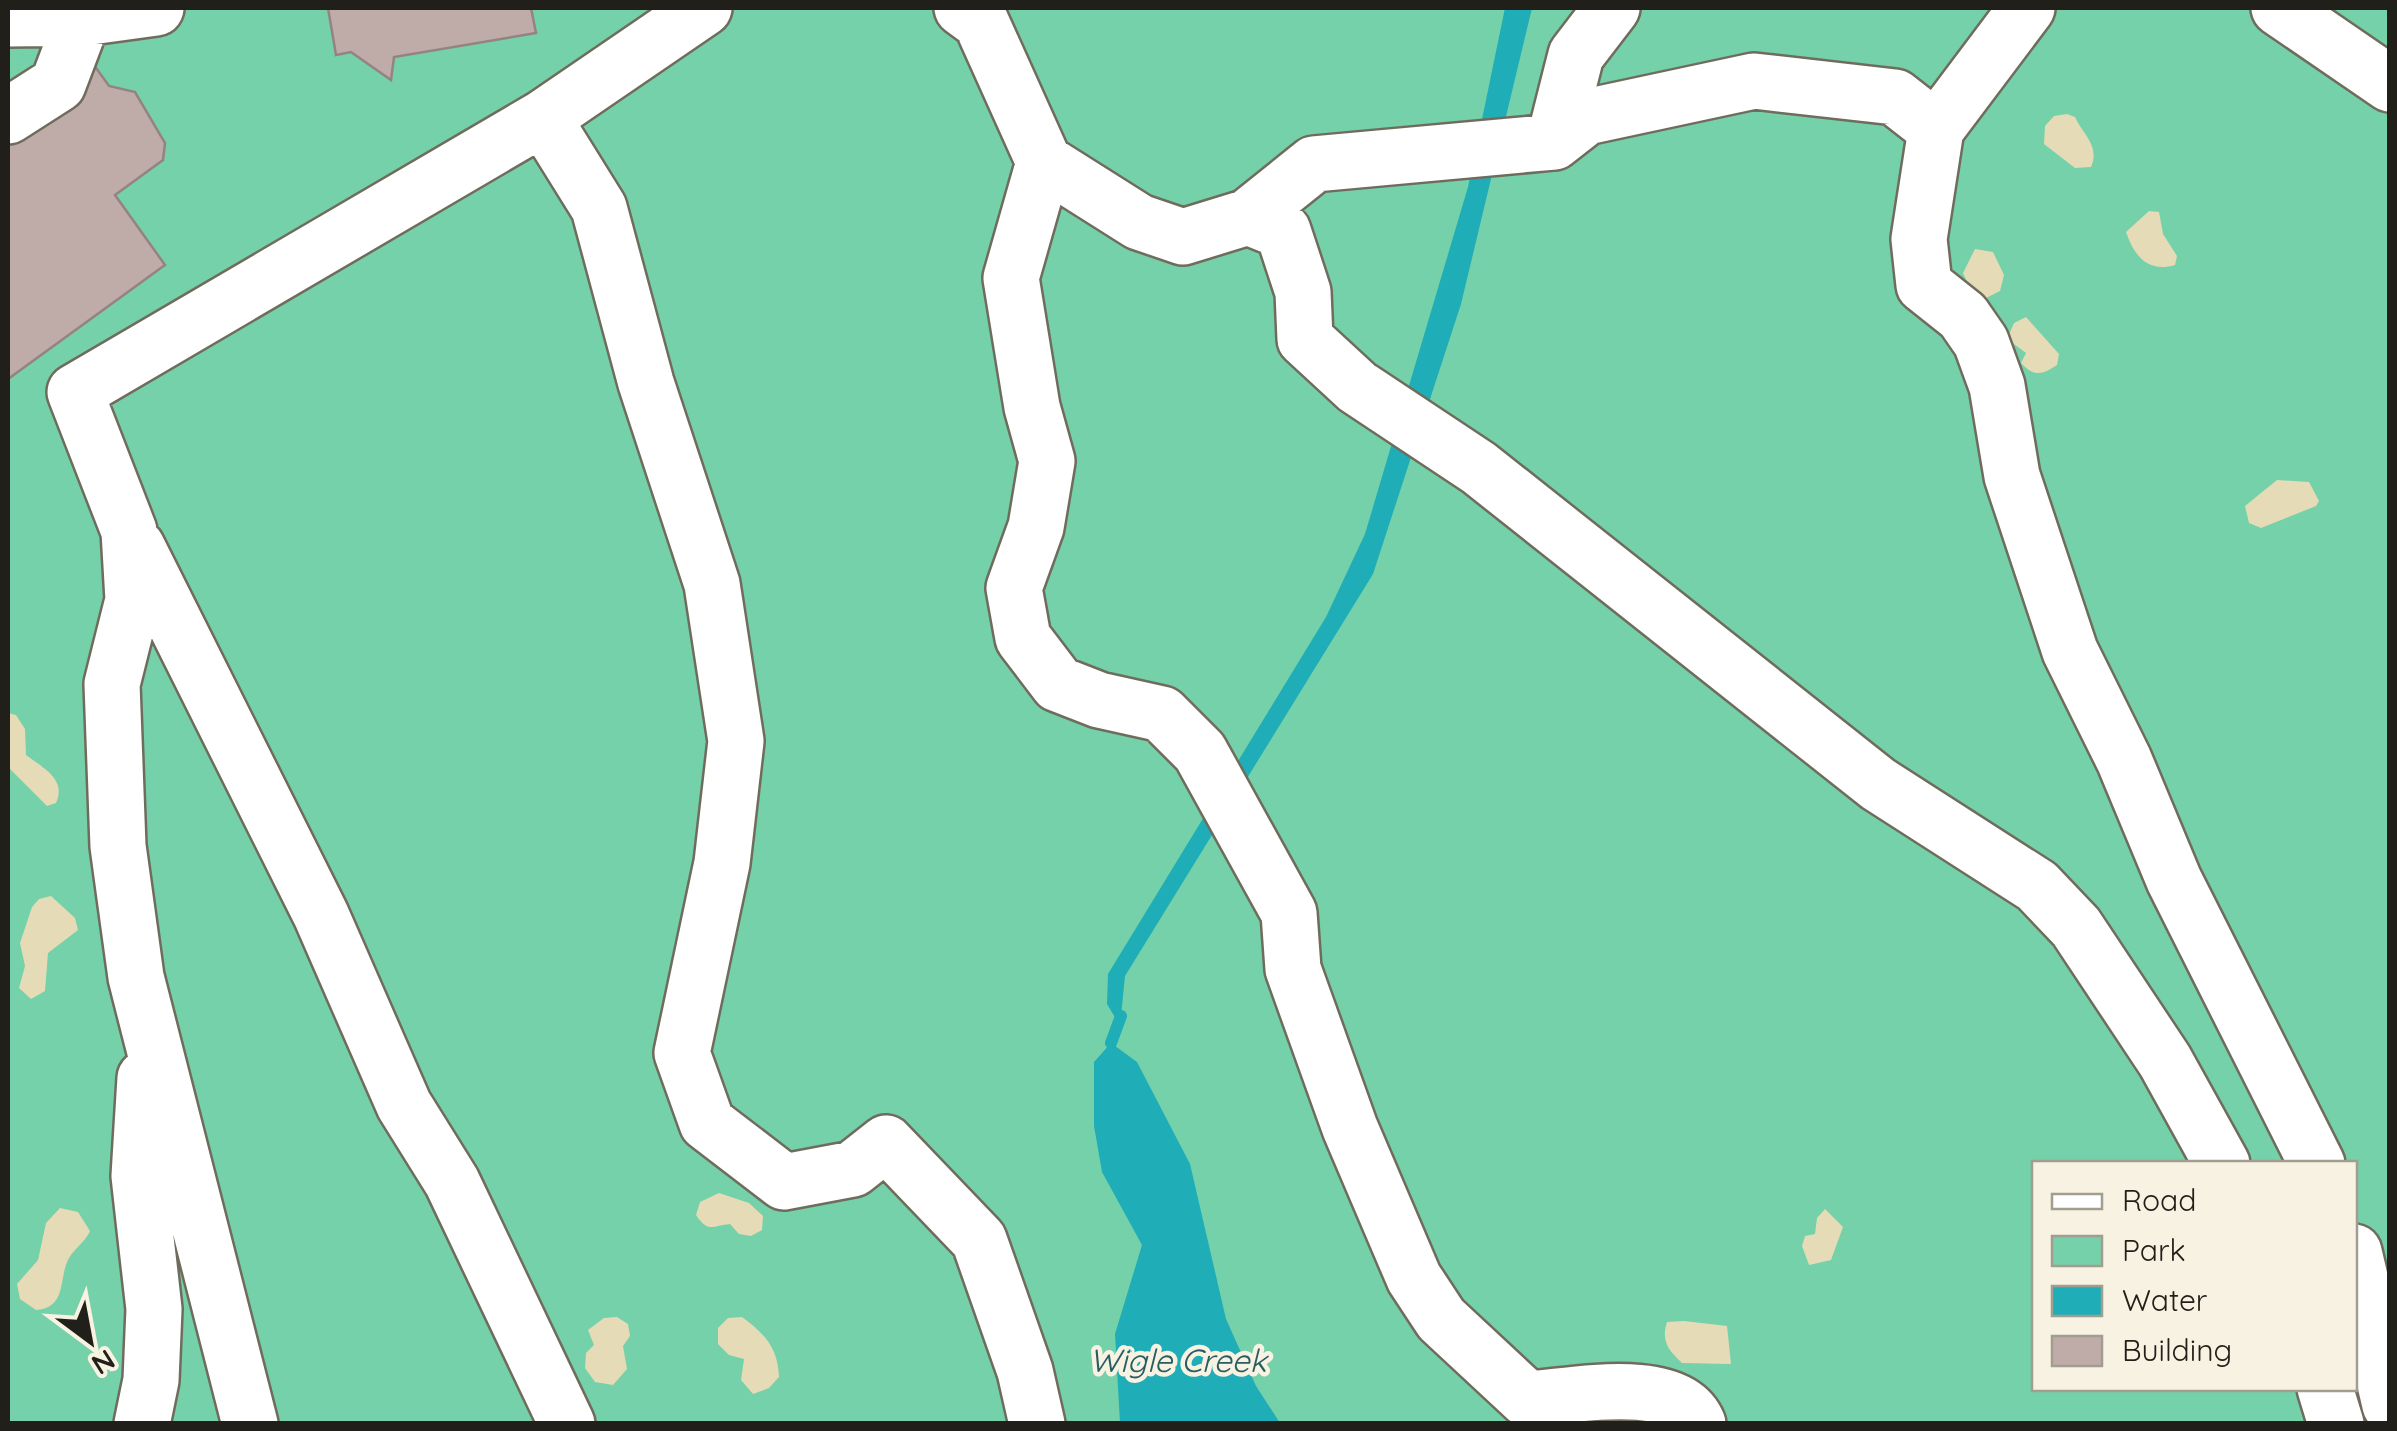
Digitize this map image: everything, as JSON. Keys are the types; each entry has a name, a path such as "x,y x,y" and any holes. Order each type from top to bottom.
{"street":[{"path":"8,19 83,18 156,8"},
{"path":"567,1424 452,1182 404,1105 321,916 128,531 75,392 543,118 704,8"},
{"path":"962,8 981,22 1044,162 1139,222 1183,237 1248,217 1314,164 1554,142 1586,117 1754,81 1895,97 1936,129"},
{"path":"1554,142 1576,54 1612,8"},
{"path":"2027,8 1936,129 1919,239 1924,285 1962,316 1981,342 1997,386 2012,476 2070,652 2174,880 2315,1161"},
{"path":"2279,8 2390,84"},
{"path":"8,116 58,84 83,18"},
{"path":"543,118 600,208 646,383 712,584 736,741 722,864 682,1052 707,1123 784,1182 853,1169 886,1143 979,1240 1025,1371 1037,1424"},
{"path":"1044,162 1011,278 1032,407 1047,460 1036,527 1014,588 1022,638 1058,684 1099,700 1162,714 1200,752 1289,913 1293,969 1350,1128 1414,1278 1442,1319 1528,1399 1673,1413"},
{"path":"1248,217 1283,232 1303,292 1305,338 1357,387 1479,468 1878,784 2036,886 2086,942 2165,1061 2220,1161"},
{"path":"128,531 133,600 112,684 118,828 136,977 250,1424"},
{"path":"142,1424 150,1380 154,1309 140,1176 148,1024"},
{"path":"2357,1265 2390,1405"},
{"path":"2326,1391 2336,1424"}],"green space":[{"path":"8,8 2389,8 2389,1423 8,1424"}],"sand":[{"path":"2054,116 2075,117 2090,141 2094,153 2091,167 2075,168 2044,144 2045,126"},
{"path":"2149,211 2159,212 2163,234 2177,256 2175,265 2150,264 2129,241 2126,232"},
{"path":"1975,249 1993,252 2004,275 2000,291 1984,299 1971,291 1963,273"},
{"path":"2026,317 2059,354 2057,365 2042,372 2026,368 2021,363 2026,353 2007,339 2014,323"},
{"path":"2277,480 2309,482 2319,501 2316,506 2261,528 2249,523 2245,506"},
{"path":"8,713 16,715 25,729 26,755 56,781 56,803 47,806 8,767"},
{"path":"51,896 75,918 78,930 48,953 45,991 31,999 19,988 25,966 20,943 32,907 39,899"},
{"path":"719,1193 749,1203 763,1216 762,1230 751,1236 739,1234 730,1224 704,1224 696,1215 700,1202"},
{"path":"60,1208 78,1212 90,1231 69,1258 58,1298 46,1308 36,1310 20,1299 17,1284 38,1260 46,1223"},
{"path":"1825,1209 1843,1227 1831,1260 1809,1265 1802,1246 1805,1236 1815,1234 1817,1218"},
{"path":"617,1317 628,1324 630,1336 623,1346 627,1369 613,1385 595,1382 585,1368 586,1353 594,1345 588,1330 604,1318"},
{"path":"742,1317 769,1343 778,1367 779,1377 769,1388 753,1394 741,1380 744,1359 729,1355 718,1344 718,1328 728,1318"},
{"path":"1667,1322 1727,1326 1731,1364 1682,1363 1665,1335"}],"water":[{"path":"1505,8 1532,8 1461,304 1373,574 1125,976 1121,1016 1116,1019 1107,1004 1108,974 1326,617 1365,534 1468,187"},
{"name":"Wigle Creek","path":"1111,1043 1137,1062 1190,1164 1226,1319 1256,1386 1280,1423 1120,1423 1115,1334 1142,1245 1102,1172 1094,1126 1094,1062"}],"building":[{"path":"328,8 531,8 536,33 394,57 391,80 351,52 336,55"},
{"path":"73,36 109,86 135,92 165,143 163,160 115,195 165,265 8,379 8,116"}],"waterway":[{"name":"Wigle Creek","path":"1111,1043 1121,1016"}]}
